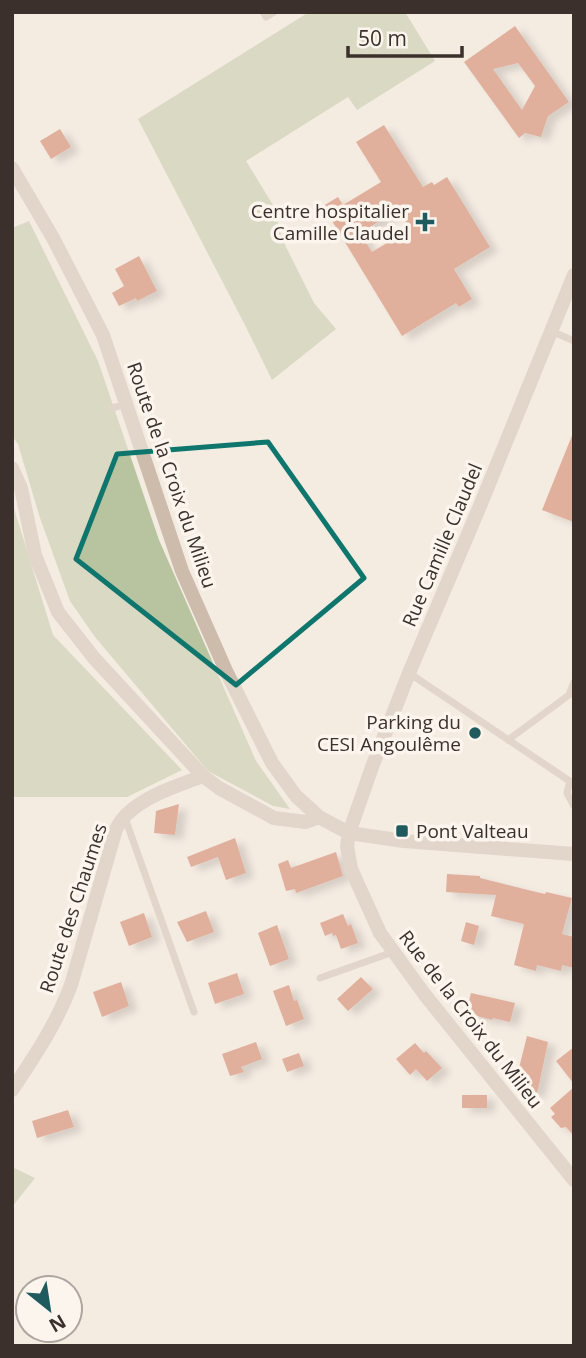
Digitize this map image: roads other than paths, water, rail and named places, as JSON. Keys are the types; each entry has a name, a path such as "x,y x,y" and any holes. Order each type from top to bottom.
{"street":[{"name":"Route de la Croix du Milieu","path":"12,168 53,238 103,335 120,406 182,571 227,673 272,763 296,796 319,817 349,833 404,841 574,854"},
{"name":"Rue Camille Claudel","path":"349,833 409,673 574,275"},
{"path":"12,468 21,488 35,555 58,612 94,658 203,776 219,788 274,818 306,822 319,817"},
{"name":"Route des Chaumes","path":"12,1090 65,1002 116,829 124,816 138,806 167,789 203,776"},
{"name":"Rue de la Croix du Milieu","path":"349,833 347,846 351,869 380,933 433,1005 574,1180"}],"lane":[{"path":"263,12 266,17 274,12"},
{"path":"551,331 574,341"},
{"path":"409,673 572,783 567,793 574,806"},
{"path":"508,740 569,695 574,682"},
{"path":"124,816 194,1012"},
{"path":"320,978 393,952"}],"place":[{"name":"Centre hospitalier Camille Claudel","path":"425,222"},
{"name":"Parking du CESI Angoulême","path":"475,733"},
{"name":"Pont Valteau","path":"402,831"}]}
